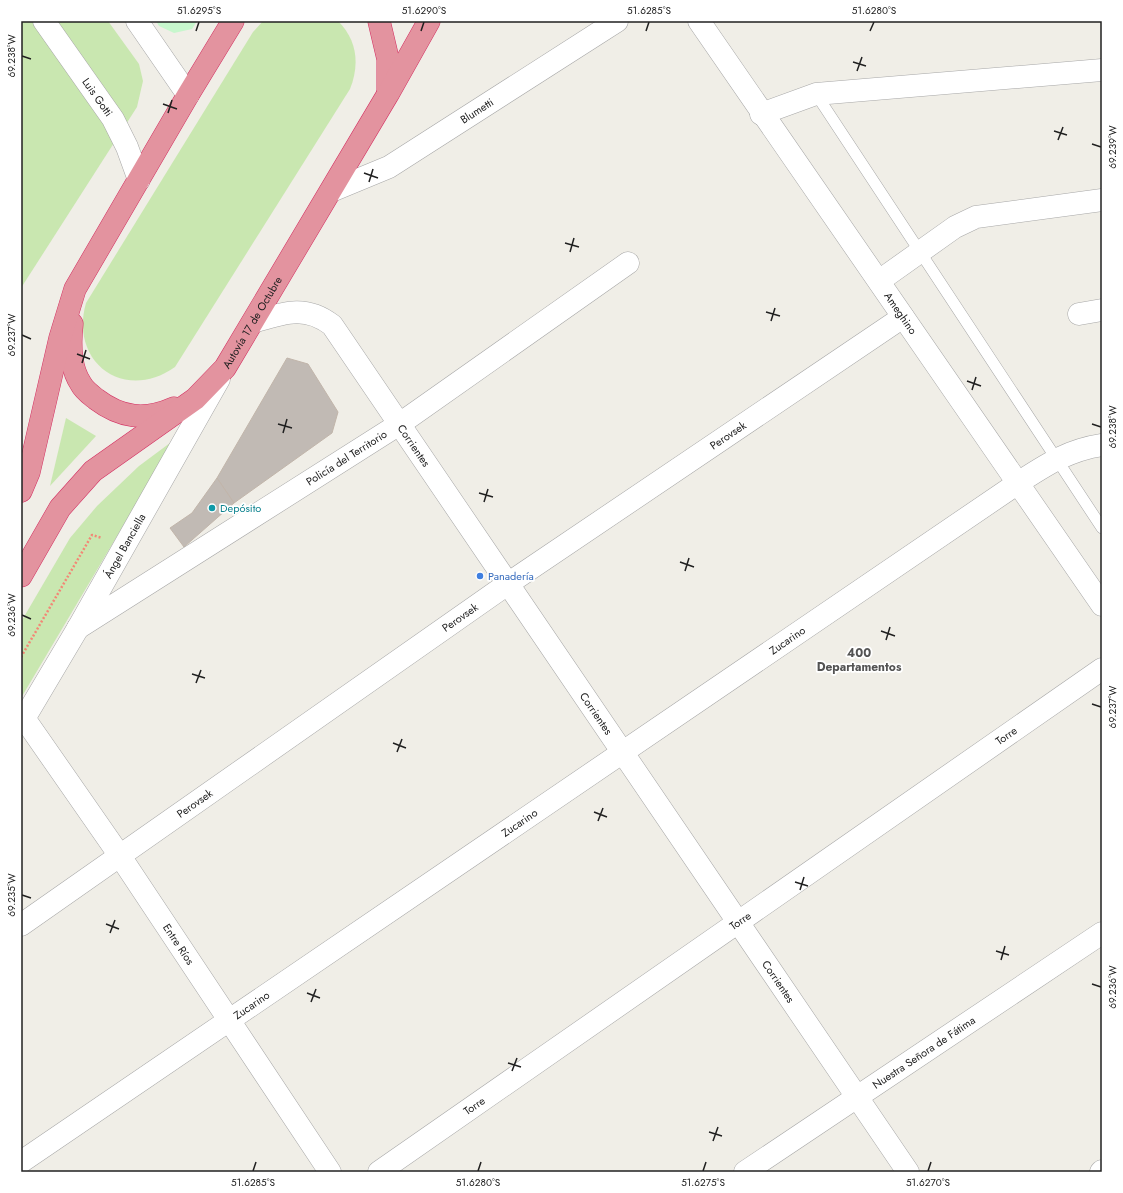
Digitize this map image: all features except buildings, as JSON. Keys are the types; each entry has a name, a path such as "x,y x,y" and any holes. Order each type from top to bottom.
{"highway":[{"path":"21,492 29,472 60,338 75,289 233,21"},
{"path":"379,21 388,59 388,94"},
{"name":"Autovía 17 de Octubre","path":"21,576 60,508 93,471 195,399 225,368 331,191 429,21"},
{"path":"75,289 71,335 73,365 80,384 92,396 109,409 129,416 160,414 195,399"}],"street":[{"name":"Luis Gotti","path":"44,21 114,119 127,147 139,180"},
{"path":"137,21 188,95"},
{"name":"Blumetti","path":"331,191 389,167 617,21"},
{"name":"Ameghino","path":"699,21 761,114 879,281 1101,602"},
{"path":"761,114 816,94 1102,70"},
{"path":"879,281 956,227 976,217 1102,200"},
{"name":"Policía del Territorio","path":"78,628 401,423 628,263"},
{"path":"1079,314 1102,310"},
{"name":"Corrientes","path":"253,322 286,312 303,311 321,316 332,324 401,423 908,1172"},
{"name":"Perovsek","path":"21,925 509,583 903,317"},
{"name":"Ángel Banciella","path":"23,721 78,628 225,368"},
{"name":"Zucarino","path":"21,1162 1018,483 1056,459 1082,448 1102,445"},
{"name":"Torre","path":"379,1172 1102,669"},
{"name":"Entre Ríos","path":"23,721 120,856 330,1172"},
{"name":"Nuestra Señora de Fátima","path":"745,1172 856,1096 1102,933"}],"lane":[{"path":"816,94 919,253 1102,528"}],"path":[{"path":"21,657 92,535 124,547"}],"green space":[{"path":"21,21 108,21 139,64 143,81 137,107 21,288"},
{"path":"156,21 197,21 192,29 174,33 159,26"},
{"path":"263,21 338,21 349,36 355,53 355,70 350,89 175,367 156,377 137,380 120,378 105,371 93,359 86,343 83,324 86,303 253,32"},
{"path":"66,418 96,436 50,486"},
{"path":"174,440 21,698 21,622 70,538 97,506 139,466"}],"place":[{"name":"Depósito","path":"212,508"},
{"name":"Panadería","path":"480,576"}],"district":[{"name":"400 Departamentos","path":"859,660"}]}
